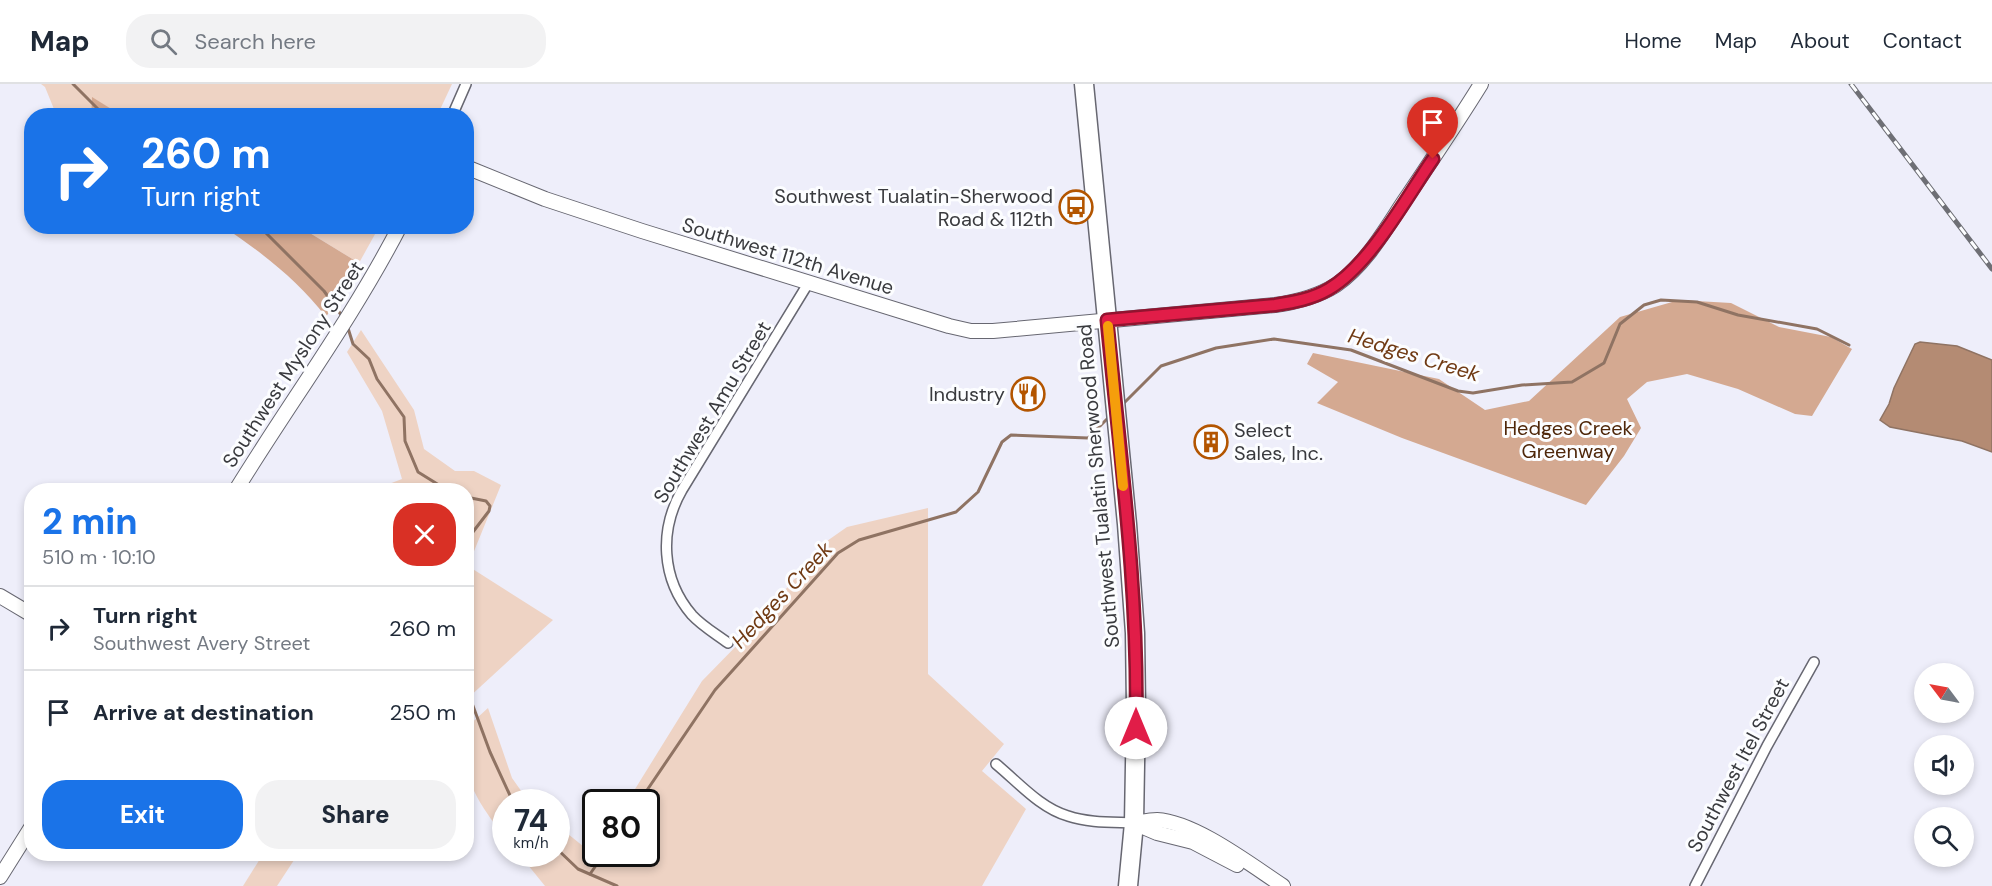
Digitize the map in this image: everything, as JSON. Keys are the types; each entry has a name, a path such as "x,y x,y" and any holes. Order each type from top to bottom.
{"highway":[{"name":"Southwest Tualatin Sherwood Road","path":"1084,84 1127,524 1135,633 1134,823 1128,886"}],"street":[{"path":"456,108 466,84"},
{"name":"Southwest 112th Avenue","path":"474,170 545,199 666,239 949,326 993,331 1288,303 1316,296 1336,284 1371,250 1481,84"},
{"name":"Southwest Myslony Street","path":"241,483 328,349 378,268 396,234"},
{"name":"Southwest Amu Street","path":"728,643 692,615 678,593 668,567 667,531 675,502 809,282"},
{"path":"0,596 24,610"},
{"name":"Southwest Itel Street","path":"1695,886 1767,746 1814,662"},
{"path":"996,764 1039,800 1059,813 1084,820 1134,823 1157,820 1186,828 1208,839 1283,886"},
{"path":"0,877 24,839"}],"shaded area":[{"path":"41,84 452,84 441,108 109,108 92,98 91,108 54,108 45,87"},
{"path":"311,234 375,234 359,263"},
{"path":"361,330 414,410 424,449 455,471 474,471 501,485 474,551 474,483 391,483 402,479 382,411 347,352"},
{"path":"1920,342 1957,346 1992,360 1992,452 1962,441 1890,427 1880,420 1915,344"},
{"path":"928,508 928,674 1004,744 982,771 1026,809 982,886 545,886 530,867 570,867 570,836 582,845 582,867 660,867 660,789 635,789 702,681 745,637 827,541 847,527"},
{"path":"474,570 553,620 474,693"},
{"path":"488,708 512,778 520,789 492,789 492,820 474,790 474,721"},
{"path":"259,861 293,861 277,886 243,886"}],"green space":[{"path":"92,97 110,108 91,108"},
{"path":"234,234 311,234 359,263 326,317 304,291"},
{"name":"Hedges Creek Greenway","path":"1679,300 1731,303 1779,327 1831,337 1852,349 1812,416 1795,414 1738,389 1687,374 1647,382 1627,399 1641,428 1624,456 1586,505 1402,438 1317,403 1338,382 1307,364 1313,353 1439,379 1485,410 1529,401 1620,317"}],"waterway":[{"name":"Hedges Creek","path":"73,84 97,108"},
{"name":"Hedges Creek","path":"267,234 324,291 342,316"},
{"name":"Hedges Creek","path":"1124,403 1161,366 1216,348 1274,339 1351,350 1458,391 1473,393 1522,385 1572,382 1604,363 1620,324 1644,305 1661,300 1697,302 1738,315 1817,329 1849,345"},
{"name":"Hedges Creek","path":"347,325 353,344 369,359 377,379 404,417 405,441 418,472 436,483"},
{"name":"Hedges Creek","path":"648,789 715,690 838,553 859,540 956,512 978,492 1002,442 1011,435 1088,438 1108,418"},
{"name":"Hedges Creek","path":"474,499 486,501 490,506 489,511 474,531"},
{"name":"Hedges Creek","path":"474,709 507,789"},
{"name":"Hedges Creek","path":"570,861 578,869 617,886"},
{"name":"Hedges Creek","path":"590,874 595,867"}],"railway":[{"path":"1851,84 1992,269"}],"slow traffic":[{"path":"1108,326 1123,486"}],"place":[{"name":"Southwest Tualatin-Sherwood Road & 112th","path":"1076,207"},
{"name":"Industry","path":"1028,394"},
{"name":"Select Sales, Inc.","path":"1211,442"}],"route":[{"path":"1136,728 1135,633 1107,320 1275,305 1316,296 1349,274 1371,250 1433,159"}]}
